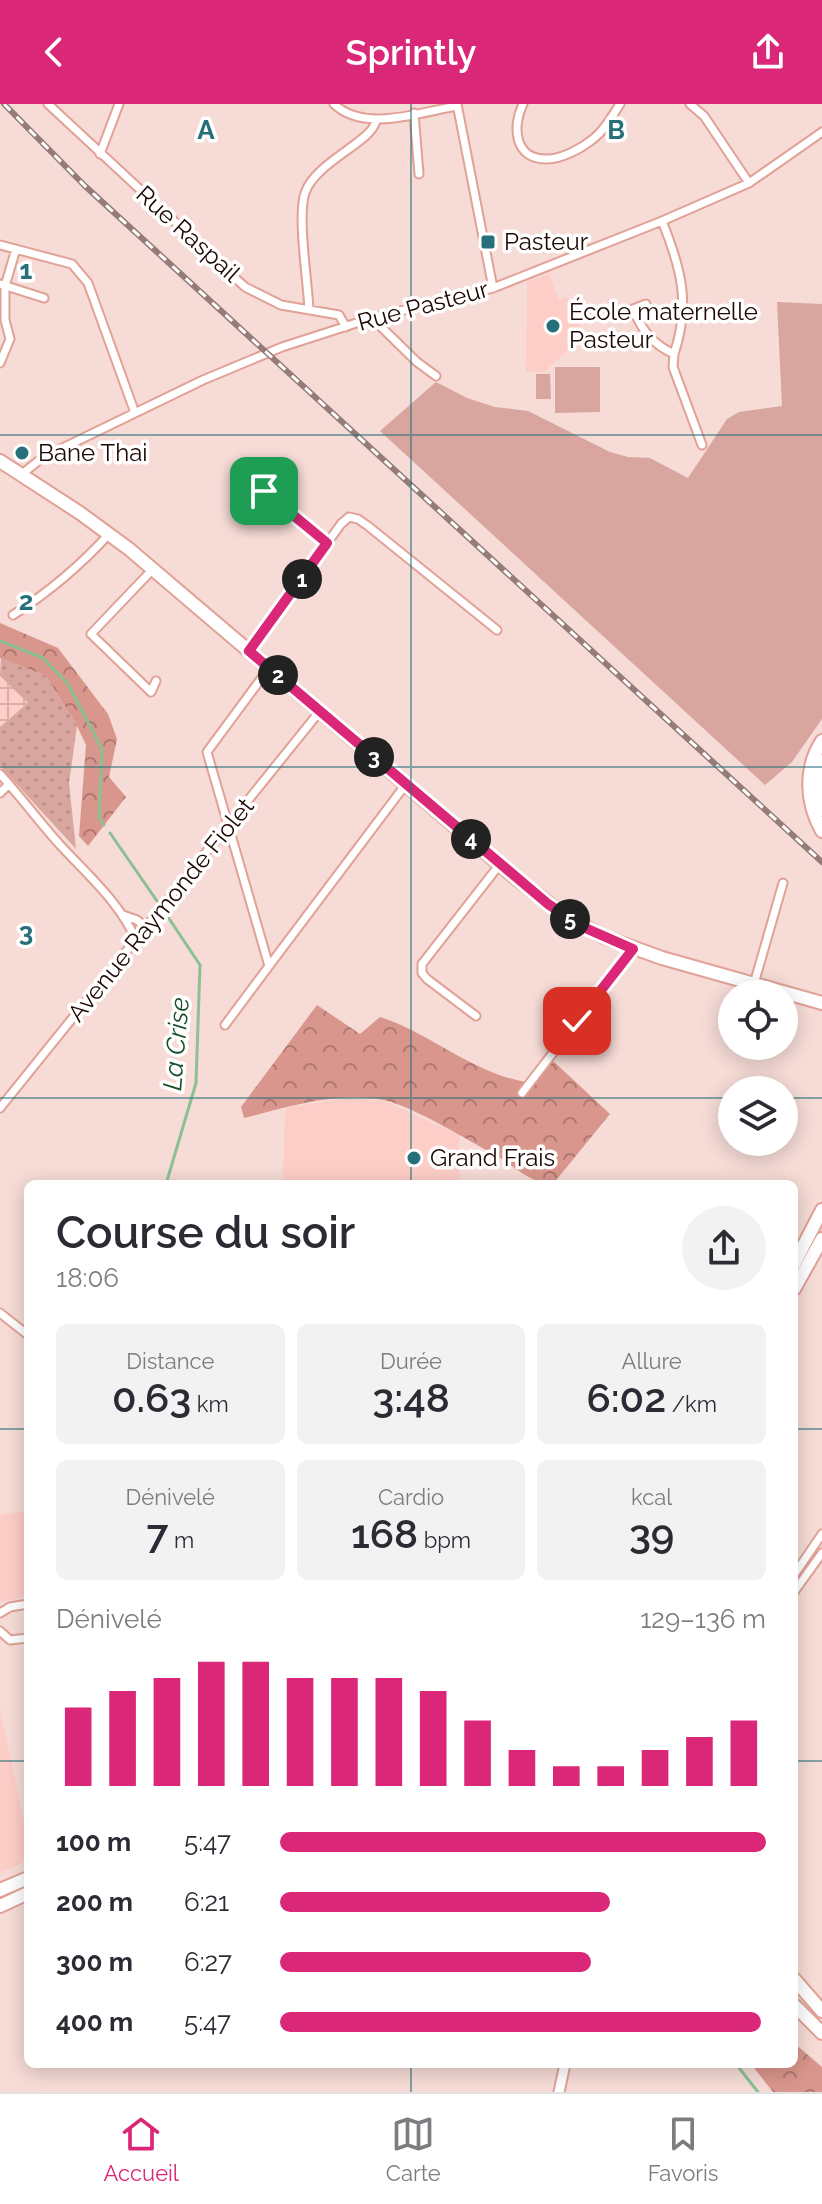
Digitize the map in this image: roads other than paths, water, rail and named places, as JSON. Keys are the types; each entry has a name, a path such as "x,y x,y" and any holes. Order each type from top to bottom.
{"main road":[{"path":"0,461 109,534 153,569 564,915 633,949 740,980"},
{"path":"822,741 812,760 809,787 812,807 822,831"},
{"path":"822,761 818,790 822,810"},
{"path":"798,996 822,1003"},
{"path":"798,1256 822,1210"},
{"path":"798,1282 822,1239"},
{"path":"0,1890 24,1880"},
{"path":"0,1906 24,1895"},
{"path":"798,1984 822,2011"},
{"path":"798,2009 822,2033"}],"street":[{"name":"Rue Raspail","path":"48,104 245,287 281,305 339,315 346,327"},
{"path":"100,154 119,104"},
{"path":"334,104 351,116 376,120 457,105 493,288"},
{"path":"523,104 517,117 517,140 534,157 548,159 596,138 620,104"},
{"path":"690,104 704,116 749,183"},
{"path":"414,113 419,174"},
{"path":"309,310 302,210 306,191 323,168 376,126 376,120"},
{"name":"Rue Pasteur","path":"22,474 42,458 256,357 372,318 493,288 662,221 749,183 822,132"},
{"path":"662,221 680,273 684,310 673,367 702,445"},
{"path":"0,245 72,264 78,269 88,283 135,413"},
{"path":"0,363 10,339 2,320 3,285 16,249"},
{"path":"3,285 44,298"},
{"path":"372,318 436,376"},
{"path":"638,319 643,330 660,348 674,354"},
{"path":"242,481 264,491 327,543"},
{"path":"249,651 345,519 358,519 497,630"},
{"path":"13,615 41,598 72,572 109,534"},
{"path":"153,569 91,634 151,692 156,681"},
{"path":"269,668 207,752 269,966"},
{"name":"Avenue Raymonde Fiolet","path":"0,1108 320,711"},
{"path":"0,774 123,915 136,940"},
{"path":"0,793 9,784"},
{"path":"225,1025 406,784"},
{"path":"476,1016 427,979 422,973 422,964 500,864"},
{"path":"755,980 783,883"},
{"path":"123,915 145,927"},
{"path":"522,1093 633,949"},
{"path":"0,1313 24,1332"},
{"path":"798,1569 822,1534"},
{"path":"798,1586 822,1553"},
{"path":"0,1613 24,1605"},
{"path":"0,1631 10,1640 24,1638"},
{"path":"559,2092 564,2068"}],"waterway":[{"name":"La Crise","path":"0,641 43,658 68,684 102,749 99,818 104,825"},
{"name":"La Crise","path":"110,833 157,901"},
{"name":"La Crise","path":"166,914 200,965 196,1083 167,1180"},
{"name":"La Crise","path":"739,2068 758,2092"}],"railway":[{"path":"4,104 85,186 822,862"}],"place":[{"name":"Pasteur","path":"488,242"},
{"name":"École maternelle Pasteur","path":"553,326"},
{"name":"Bane Thai","path":"22,453"},
{"name":"Grand Frais","path":"414,1158"}]}
